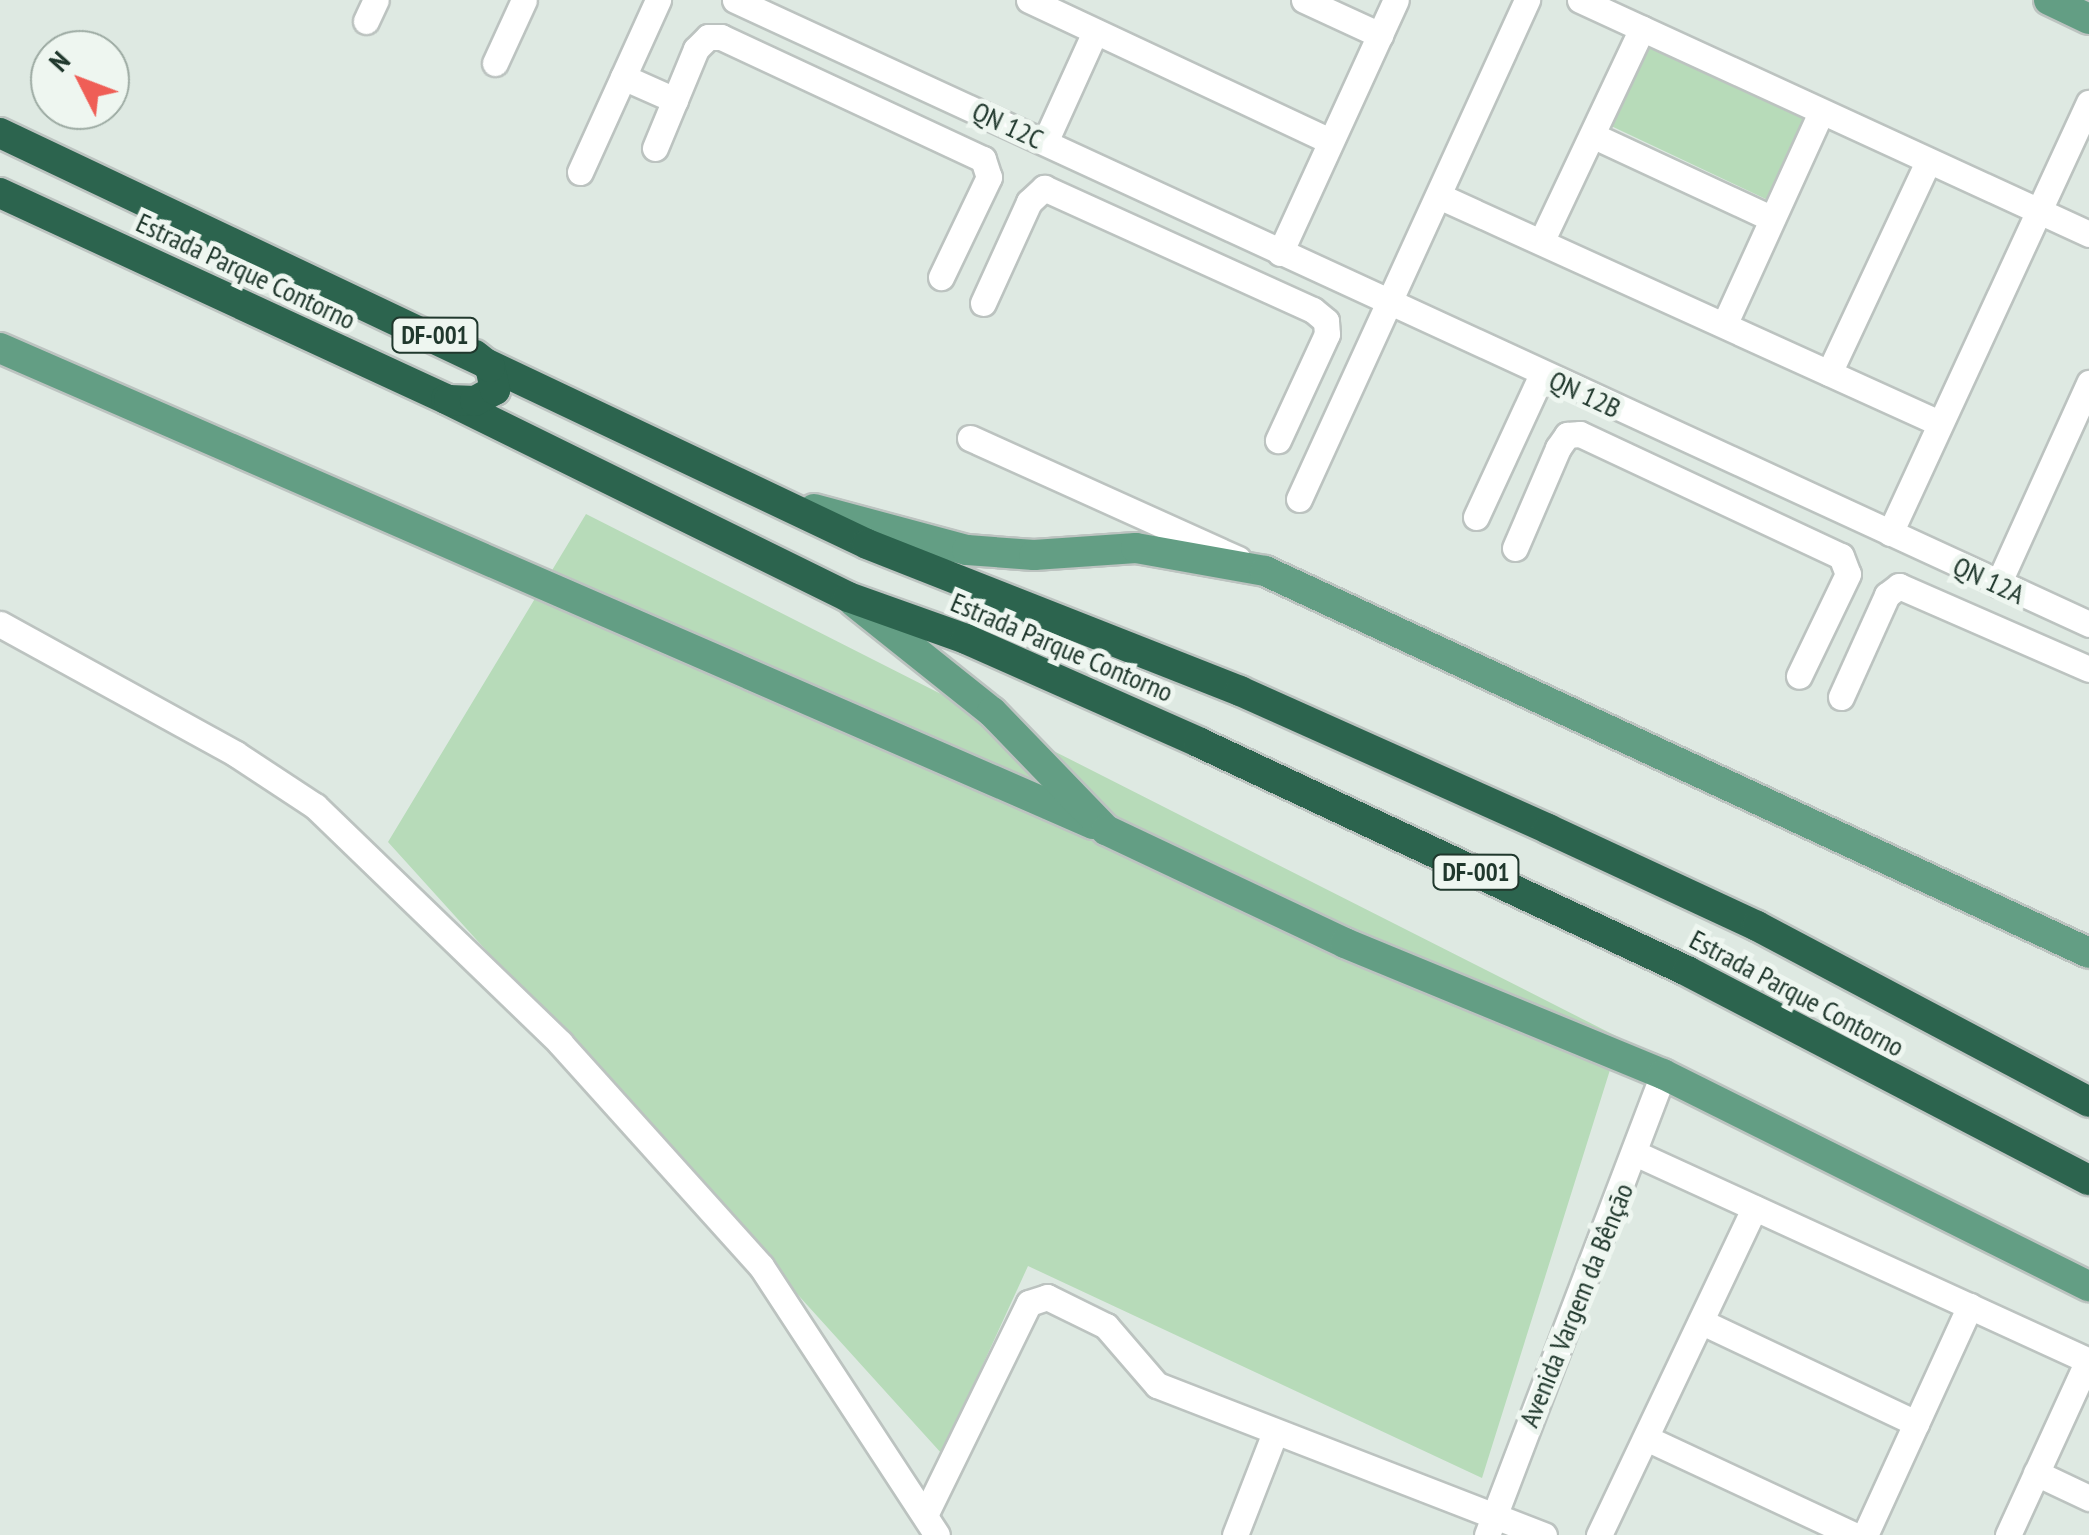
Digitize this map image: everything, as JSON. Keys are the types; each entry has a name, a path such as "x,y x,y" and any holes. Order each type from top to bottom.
{"highway":[{"name":"Estrada Parque Contorno","path":"0,132 471,352 867,544 1240,690 1548,828 1757,926 2089,1102"},
{"name":"Estrada Parque Contorno","path":"0,193 446,400 848,597 966,639 1687,971 2089,1180"},
{"path":"446,400 475,401 495,390 490,367 471,352"}],"main road":[{"path":"2049,0 2089,19"},
{"path":"0,348 1106,830 1346,943 1663,1074 2089,1286"},
{"path":"767,495 967,550 1034,555 1136,548 1265,571 2089,953"},
{"path":"848,597 992,712 1106,830"}],"street":[{"path":"495,63 524,0"},
{"path":"580,172 658,0"},
{"name":"QN 12C","path":"735,0 1280,253"},
{"path":"1030,0 1330,141"},
{"path":"1304,0 1380,35"},
{"path":"1280,253 1396,0"},
{"path":"1299,500 1528,0"},
{"path":"1580,0 2089,234"},
{"path":"1542,240 1642,28"},
{"path":"1045,142 1095,32"},
{"path":"654,148 696,49 714,35 983,159 989,177 941,277"},
{"path":"623,77 674,100"},
{"path":"1890,534 1938,422 2089,103"},
{"path":"1725,323 1821,112"},
{"path":"1594,136 1771,218"},
{"path":"1829,373 1928,162"},
{"path":"984,303 1028,202 1044,188 1055,191 1321,316 1327,334 1278,440"},
{"path":"1439,196 1938,422"},
{"name":"QN 12B","path":"1280,253 1890,534"},
{"path":"1476,518 1542,374"},
{"path":"1998,584 2089,382"},
{"path":"1302,388 1344,406"},
{"path":"1515,548 1563,439 1580,434 1841,556 1848,574 1799,676"},
{"path":"970,438 1265,571"},
{"path":"1507,452 1548,470"},
{"name":"QN 12A","path":"1890,534 2089,624"},
{"path":"1841,697 1887,595 1898,586 2089,669"},
{"path":"0,624 236,754 315,806 560,1043 761,1266 931,1525"},
{"name":"Avenida Vargem da Bênção","path":"1491,1525 1637,1154 1663,1074"},
{"path":"1637,1154 2088,1361 2008,1535"},
{"path":"1599,1535 1754,1208"},
{"path":"931,1525 1030,1303 1047,1297 1106,1326 1157,1385 1491,1525 1544,1535"},
{"path":"1865,1535 1970,1306"},
{"path":"1702,1322 1916,1423"},
{"path":"1235,1535 1274,1434"},
{"path":"1646,1438 1854,1535"},
{"path":"2036,1473 2089,1498"}],"green space":[{"path":"1648,44 1809,119 1770,201 1609,125"},
{"path":"586,514 1620,1038 1482,1478 1028,1266 942,1454 388,842"}]}
